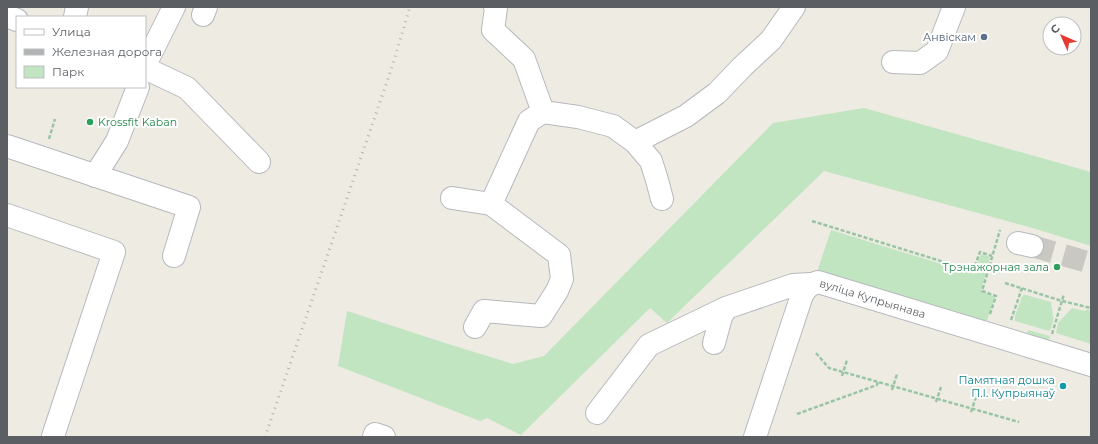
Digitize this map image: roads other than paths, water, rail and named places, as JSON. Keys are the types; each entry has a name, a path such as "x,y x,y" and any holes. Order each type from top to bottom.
{"street":[{"path":"174,7 146,65 150,70 188,88 259,162"},
{"path":"495,7 493,30 524,59 543,112"},
{"path":"635,142 686,116 717,93 771,40 794,7"},
{"path":"893,62 920,63 937,51 954,7"},
{"path":"95,176 117,141 138,88"},
{"path":"491,204 529,121 543,112 578,117 613,126 635,142 651,161 662,199"},
{"path":"7,146 189,208 174,256"},
{"path":"452,198 491,204 559,255 562,279 541,316 484,311 475,327"},
{"path":"7,215 114,252 53,436"},
{"name":"вуліца Купрыянава","path":"755,437 802,295 810,284 818,282 1091,365"},
{"path":"597,413 649,345 726,308 793,285 810,284"},
{"path":"714,343 721,317 726,308"},
{"path":"374,437 375,434 384,437"}],"tunnel":[{"path":"1032,246 1091,263"}],"railway":[{"path":"265,437 393,64 410,7"}],"place":[{"name":"Анвіскам","path":"984,37"},
{"name":"Krossfit Kaban","path":"90,122"},
{"name":"Трэнажорная зала","path":"1057,267"},
{"name":"Памятная дошка П.І. Купрыянаў","path":"1063,386"}]}
